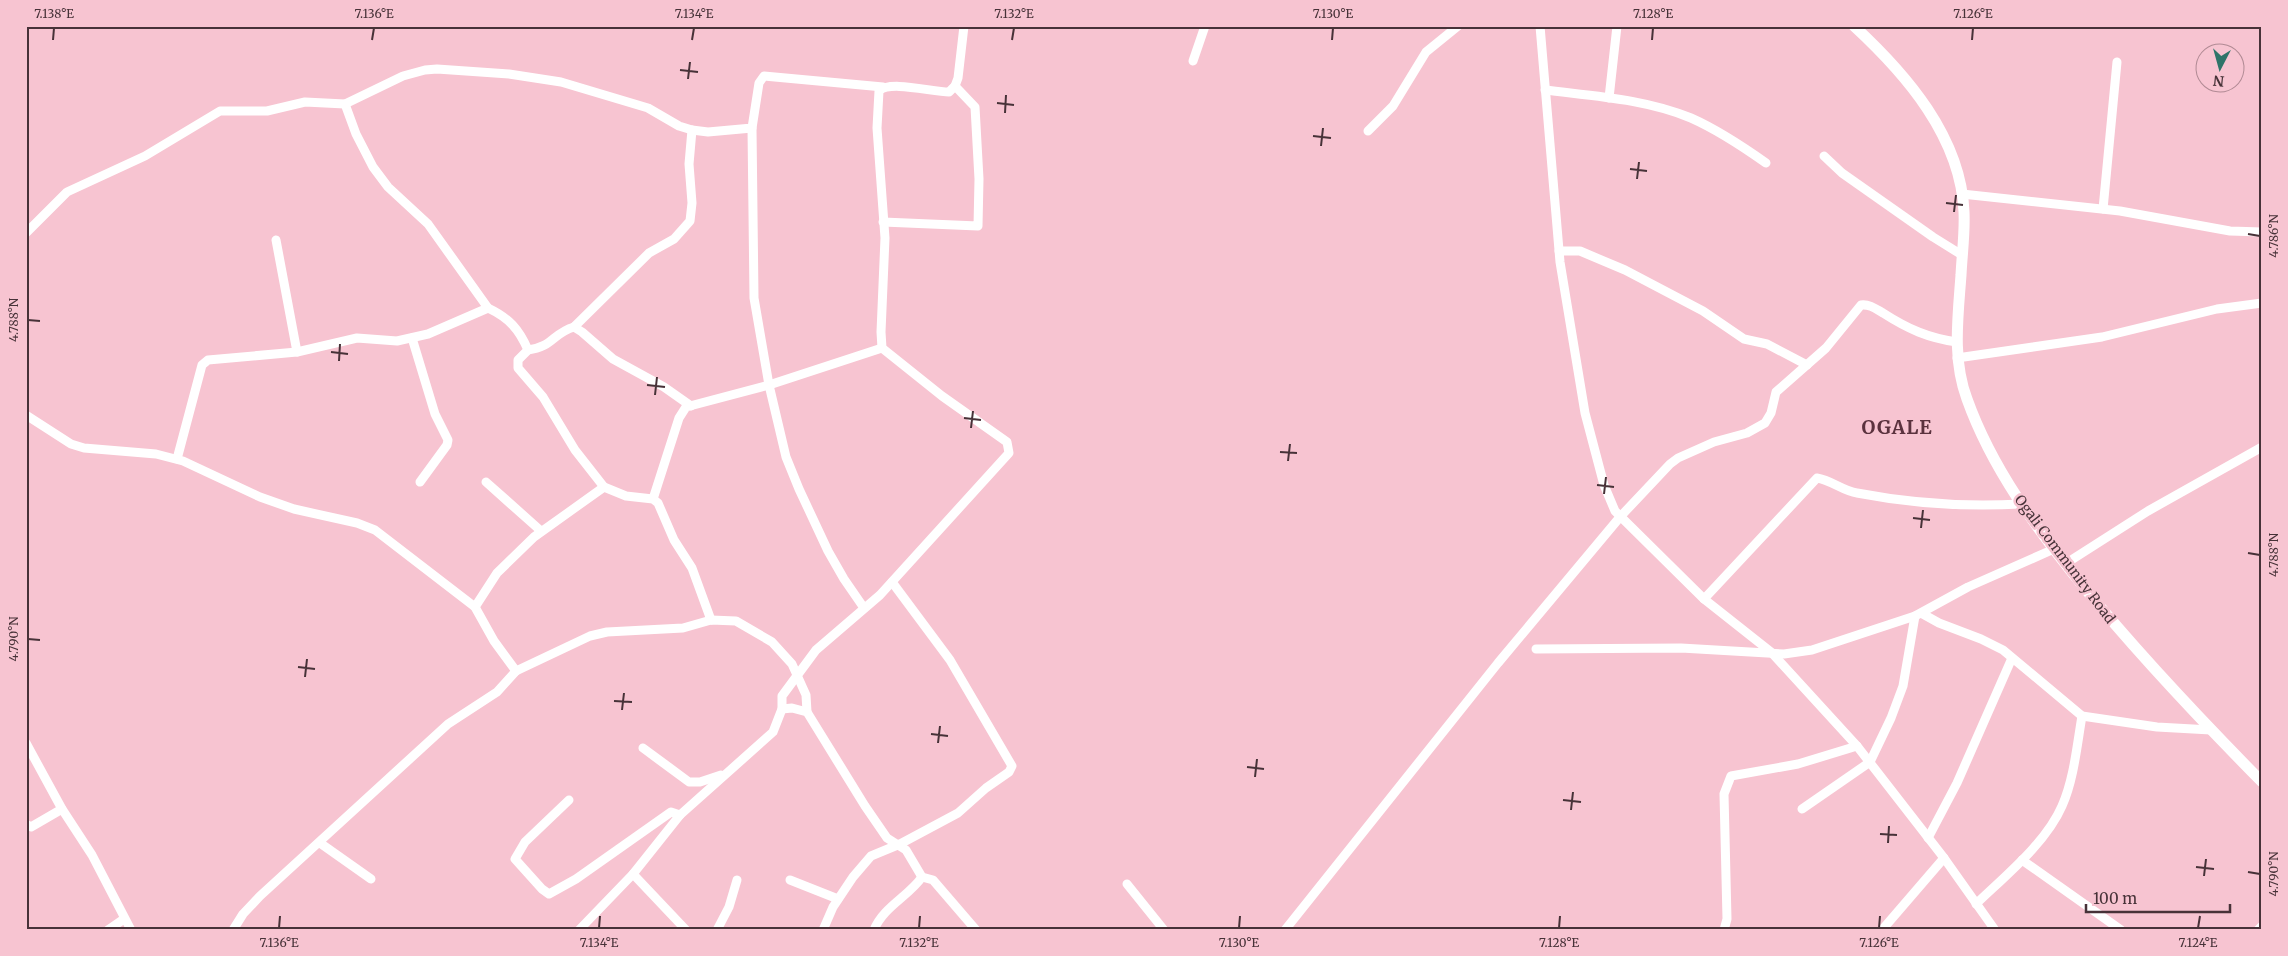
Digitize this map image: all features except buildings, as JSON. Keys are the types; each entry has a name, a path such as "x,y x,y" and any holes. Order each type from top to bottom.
{"street":[{"path":"864,608 828,551 799,489 786,457 769,385 754,298 752,128 759,82 764,76 883,88 889,86 949,92 955,86 958,78 964,26"},
{"path":"1193,60 1205,26"},
{"path":"1368,131 1393,106 1426,52 1458,26"},
{"path":"1540,26 1559,251 1585,413 1604,485 1620,517 1704,599 1771,652 1857,746 1944,858 1995,930"},
{"path":"1608,98 1617,26"},
{"name":"Ogali Community Road","path":"1854,26 1888,59 1929,112 1945,142 1962,194 1964,211 1957,358 1966,397 1983,438 2021,504 2065,564 2116,626 2211,730 2262,782"},
{"path":"2104,209 2117,62"},
{"path":"26,233 67,192 145,156 220,111 267,111 305,102 345,104 395,79 425,70 509,74 547,79 648,108 679,126 692,130 708,132 752,128"},
{"path":"883,222 978,226 979,179 976,107 955,86"},
{"path":"579,930 633,874 680,815 773,732 782,709 782,696 816,650 892,582 1009,453 1008,442 942,396 882,348 885,238 877,128 879,91 883,88"},
{"path":"1545,90 1608,98 1689,117 1738,143 1766,163"},
{"path":"345,104 356,134 373,167 388,187 428,224 488,308 511,321 521,334 528,350"},
{"path":"692,130 689,164 692,203 690,221 674,239 649,253 574,327 563,331 541,349 528,350 518,360 518,368 543,397 576,450 604,487 626,496 653,499 658,503 674,540 692,568 711,620"},
{"path":"1824,156 1842,173 1933,237 1962,254"},
{"path":"1962,194 2104,209 2230,231 2262,232"},
{"path":"276,240 297,352"},
{"path":"1559,251 1580,251 1625,270 1703,311 1744,339 1767,344 1807,365"},
{"path":"1957,358 2102,336 2209,311 2262,303"},
{"path":"1286,930 1498,663 1620,517 1674,461 1714,442 1747,433 1765,423 1771,414 1776,392 1826,348 1861,305 1866,304 1908,330 1924,336 1957,342"},
{"path":"177,459 204,362 211,359 297,352 357,338 389,341 412,338 443,328 488,308"},
{"path":"574,327 613,359 664,387 690,406"},
{"path":"412,338 434,414 448,440 447,445 420,482"},
{"path":"653,499 683,410 690,406 769,385 882,348"},
{"path":"26,415 64,440 79,447 141,452 177,459 294,509 368,526 474,607 494,641 516,671"},
{"path":"2065,564 2148,511 2262,447"},
{"path":"1704,599 1817,478 1848,491 1873,496 1962,504 2021,504"},
{"path":"486,482 541,531"},
{"path":"474,607 497,573 541,531 604,487"},
{"path":"1536,649 1681,648 1797,653 1832,646 1918,614 1968,587 2054,549"},
{"path":"823,930 838,899 870,856 900,844 958,814 986,788 1008,772 1012,766 950,660 892,582"},
{"path":"1918,614 1995,646 2082,716 2142,726 2211,730"},
{"path":"1802,809 1870,762 1891,718 1903,686 1918,614"},
{"path":"233,930 243,914 260,896 448,724 497,692 516,671 590,636 607,632 683,628 711,620 736,621 766,638 792,664 806,695 807,712 865,806 888,838 900,844 922,877 933,880 976,930"},
{"path":"1928,838 1957,783 2012,658"},
{"path":"782,709 792,708 807,712"},
{"path":"1976,904 2022,860 2063,805 2082,716"},
{"path":"26,743 62,809 92,856 130,930"},
{"path":"1724,930 1727,919 1724,794 1731,776 1798,764 1857,746"},
{"path":"643,748 689,782 700,782 726,773"},
{"path":"569,800 525,842 515,859 542,889 549,894 576,879 671,812 680,815"},
{"path":"26,824 31,827 62,809"},
{"path":"320,843 371,879"},
{"path":"1882,930 1944,858"},
{"path":"2022,860 2121,930"},
{"path":"633,874 686,930"},
{"path":"874,930 896,901 917,884 922,877"},
{"path":"717,930 729,907 737,880"},
{"path":"790,880 838,899"},
{"path":"1127,884 1164,930"},
{"path":"108,930 124,919"},
{"path":"2258,930 2262,926"}],"district":[{"name":"OGALE","path":"1897,427"}]}
